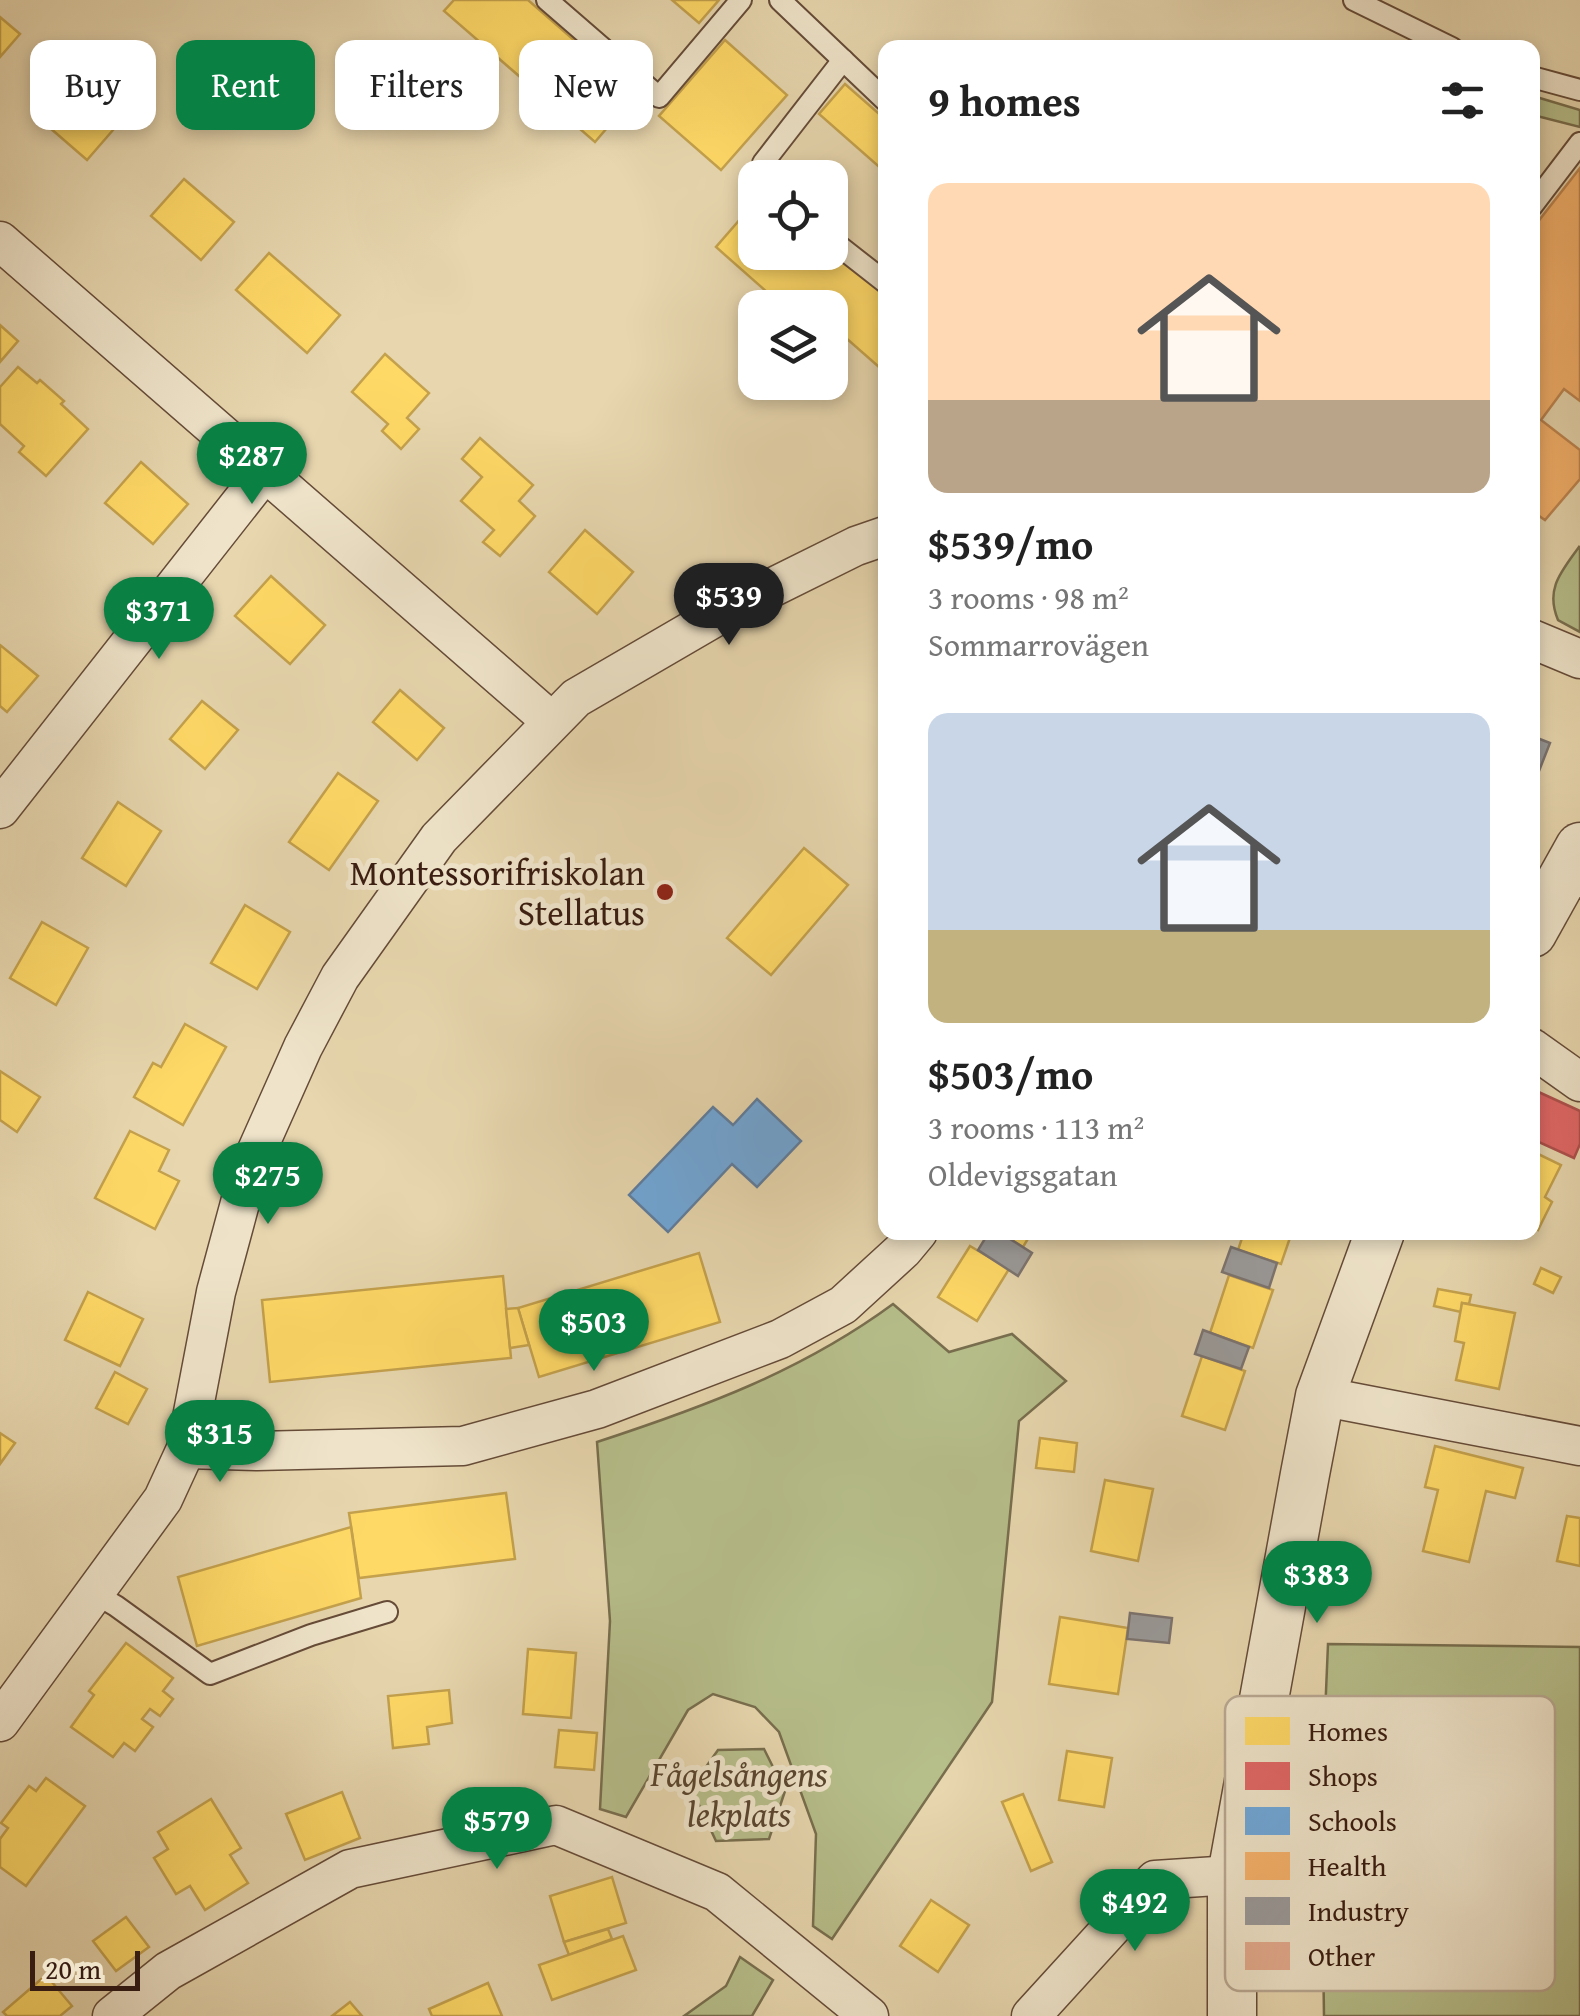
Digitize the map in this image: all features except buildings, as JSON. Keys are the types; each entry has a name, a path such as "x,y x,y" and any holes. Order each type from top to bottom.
{"street":[{"path":"0,241 551,721"},
{"path":"0,810 264,473"},
{"path":"0,1722 163,1499 186,1449 216,1292 250,1166 303,1047 340,977 439,838 576,698 729,609 878,538"},
{"path":"1540,642 1580,659"},
{"path":"1540,919 1580,847"},
{"path":"1540,1054 1580,1082"},
{"path":"186,1449 257,1452 463,1446 598,1409 780,1339 843,1305 911,1240"},
{"path":"1265,1696 1320,1396 1377,1240"},
{"path":"1320,1396 1580,1446"},
{"path":"112,2016 168,1971 350,1869 556,1825 716,1892 869,2016"},
{"path":"1031,2016 1155,1880 1225,1875"}],"lane":[{"path":"548,0 659,96 741,0"},
{"path":"780,0 878,93"},
{"path":"1354,0 1436,40"},
{"path":"766,160 843,60"},
{"path":"1540,79 1580,90"},
{"path":"1540,196 1580,143"},
{"path":"848,253 878,277"},
{"path":"94,1593 210,1674 311,1635 386,1612"}],"green space":[{"path":"1540,98 1580,110 1580,127 1540,117"},
{"path":"1579,547 1580,632 1558,620 1553,599 1557,581"},
{"path":"893,1304 949,1352 1012,1334 1066,1381 1019,1421 992,1702 832,1939 813,1926 816,1834 779,1732 755,1707 713,1694 688,1710 626,1817 600,1809 610,1621 597,1442 676,1415 788,1368"},
{"path":"1328,1644 1580,1647 1580,2016 1324,2016 1324,1991 1555,1991 1555,1696 1326,1696"},
{"name":"Fågelsångens lekplats","path":"764,1749 785,1791 769,1839 716,1841 691,1788 718,1750"},
{"path":"740,1957 773,1980 752,2016 684,2016 726,1986"}],"place":[{"name":"Montessorifriskolan Stellatus","path":"665,892"}]}
